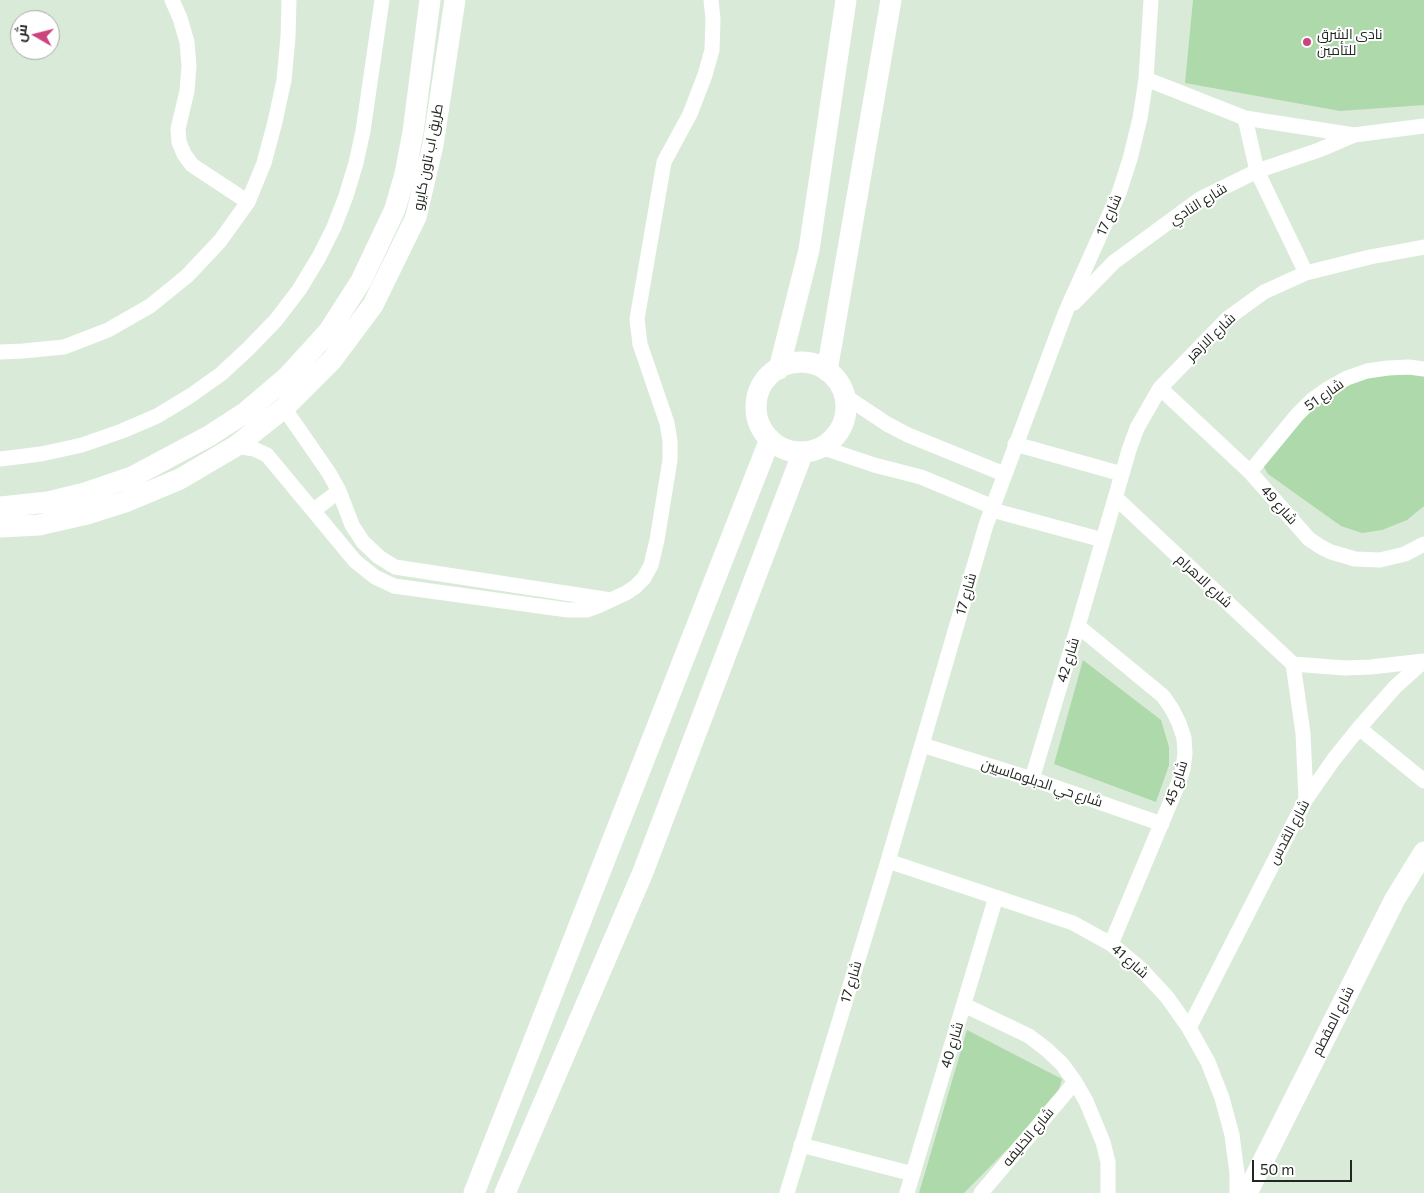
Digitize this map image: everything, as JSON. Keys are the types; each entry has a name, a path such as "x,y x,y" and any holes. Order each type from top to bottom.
{"main road":[{"name":"طريق اب تاون كايرو","path":"0,507 48,502 85,493 132,477 209,436 246,412 287,377 329,330 361,280 395,209 413,132 430,0"},
{"name":"طريق اب تاون كايرو","path":"0,527 39,525 87,514 125,502 180,479 236,446 284,408 332,360 373,305 416,217 432,145 455,0"},
{"path":"778,369 809,250 846,0"},
{"path":"827,371 890,0"},
{"path":"423,47 431,51 432,54 428,117 432,145"},
{"path":"803,362 816,365 827,371 838,382 845,396 846,411 842,426 830,442 812,450 785,449 770,439 760,424 758,416 758,398 765,381 778,369 790,364 803,362"},
{"path":"222,427 236,446"},
{"path":"474,1193 770,439"},
{"path":"505,1193 642,872 812,450"},
{"name":"شارع المقطم","path":"1254,1188 1395,899 1424,852"}],"street":[{"path":"172,0 180,18 189,66 187,92 178,129 179,142 184,154 192,165 248,202"},
{"path":"0,352 64,347 108,330 150,306 194,269 220,242 248,202 264,163 276,122 284,80 289,0"},
{"path":"0,458 42,454 82,445 122,431 156,416 190,396 221,374 276,320 299,290 319,257 334,227 346,196 363,130 382,0"},
{"path":"236,446 254,449 268,455 355,561 375,577 394,586 568,610 587,610 626,593 644,578 651,565 658,540 670,460 670,440 667,423 640,344 637,319 664,162 690,114 705,76 712,50 713,19 711,0"},
{"name":"شارع 17","path":"787,1193 888,861 986,525 1066,311 1119,193 1138,126 1146,78 1151,0"},
{"name":"شارع النادي","path":"1146,78 1245,118 1354,134 1424,126"},
{"path":"1245,118 1256,171 1306,273"},
{"name":"شارع النادي","path":"1066,311 1114,262 1200,199 1256,171 1319,150 1354,134"},
{"name":"شارع الازهر","path":"1102,540 1137,428 1160,388 1228,318 1264,292 1306,273 1370,257 1424,247"},
{"name":"شارع 51","path":"1250,472 1297,415 1312,400 1329,388 1347,378 1367,371 1409,367 1424,369"},
{"name":"شارع 49","path":"1160,388 1250,472 1309,539 1331,552 1355,560 1380,560 1405,554 1424,544"},
{"path":"845,396 887,424 908,435 1004,474"},
{"path":"284,408 329,473 339,491 352,525 363,542 379,557 394,567 611,600"},
{"path":"1015,444 1122,474"},
{"path":"812,450 921,477 993,508 1102,540"},
{"path":"314,510 339,491"},
{"name":"شارع الاهرام","path":"1116,498 1293,664"},
{"name":"شارع 42","path":"1032,779 1102,540"},
{"path":"505,602 506,585"},
{"name":"شارع 45","path":"1078,626 1163,696 1179,723 1184,746 1183,769 1162,824 1111,944"},
{"path":"1306,799 1303,733 1293,664 1345,668 1424,661"},
{"name":"شارع القدس","path":"1189,1028 1306,799 1359,728 1395,687 1424,661"},
{"path":"1359,728 1424,781"},
{"name":"شارع حي الدبلوماسيين","path":"922,745 1032,779 1162,824"},
{"name":"شارع 41","path":"888,861 1074,923 1111,944 1147,976 1166,997 1189,1028 1208,1062 1222,1098 1232,1135 1237,1173 1237,1193"},
{"name":"شارع 40","path":"908,1193 996,896"},
{"path":"964,1005 1029,1036 1062,1064 1076,1082 1103,1142 1108,1162 1108,1193"},
{"name":"شارع الخليفه","path":"981,1193 1076,1082"},
{"path":"801,1145 913,1174"}],"green space":[{"name":"نادى الشرق للتأمين","path":"1193,0 1424,0 1424,105 1340,111 1185,83"},
{"path":"1424,370 1424,506 1407,520 1382,530 1362,533 1341,526 1268,474 1262,464 1282,423 1363,373"},
{"path":"1083,660 1161,720 1169,747 1169,765 1156,802 1054,764"},
{"path":"967,1030 1062,1079 1056,1100 964,1193 919,1193"}],"place":[{"name":"نادى الشرق للتأمين","path":"1307,42"}]}
